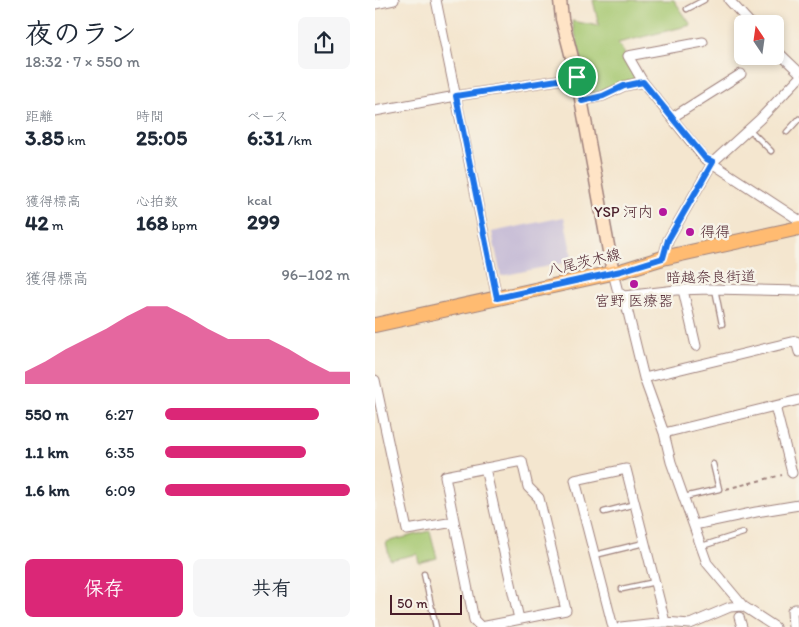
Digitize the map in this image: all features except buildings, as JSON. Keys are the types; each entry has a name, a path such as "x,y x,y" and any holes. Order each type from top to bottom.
{"main road":[{"name":"八尾茨木線","path":"375,325 613,273 663,258 799,228"}],"street":[{"path":"375,4 395,0"},
{"path":"436,0 497,298"},
{"path":"560,0 562,19 582,101 613,273 618,292 624,296 644,378 664,433 671,462 707,563 743,606 775,627"},
{"path":"729,0 743,15"},
{"path":"703,42 628,56 643,82 705,158 799,220"},
{"path":"784,58 799,72"},
{"path":"673,117 741,74"},
{"path":"375,111 577,77"},
{"path":"663,258 668,240 713,162 749,129 799,78"},
{"path":"582,101 603,96 624,86 643,82"},
{"name":"暗越奈良街道","path":"624,296 715,289 799,291"},
{"path":"683,290 696,346"},
{"path":"644,378 796,342 799,352"},
{"path":"375,380 407,530 454,522"},
{"path":"664,433 799,400"},
{"path":"775,406 792,473"},
{"path":"522,461 528,486 539,498 566,610 481,627 474,620 454,522 445,476 522,461"},
{"path":"485,468 519,620"},
{"path":"613,627 575,480 626,470 665,622"},
{"path":"694,525 799,505"},
{"path":"621,627 665,622 690,625 730,607 743,606"},
{"path":"793,627 792,612 795,609 799,609"},
{"path":"739,617 741,627"}],"lane":[{"path":"687,9 704,0"},
{"path":"787,132 799,119"},
{"path":"749,129 771,151"},
{"path":"715,289 722,324"},
{"path":"684,497 719,489 713,464"},
{"path":"604,512 635,504"},
{"path":"702,546 743,533"},
{"path":"595,555 645,542"},
{"path":"424,574 436,627"},
{"path":"622,589 655,582"}],"path":[{"path":"719,489 792,473"}],"shaded area":[{"path":"564,217 573,261 501,276 492,232"}],"green space":[{"path":"593,0 674,0 691,25 618,43 639,77 590,94 572,21 599,26"},
{"path":"430,531 437,558 419,563 417,554 390,560 386,542"}],"place":[{"name":"YSP 河内","path":"663,212"},
{"name":"得得","path":"690,232"},
{"name":"宮野 医療器","path":"634,284"}],"route":[{"path":"577,77 582,101 603,96 624,86 643,82 705,158 713,162 668,240 663,258 621,271 497,298 456,96 577,77"}]}
